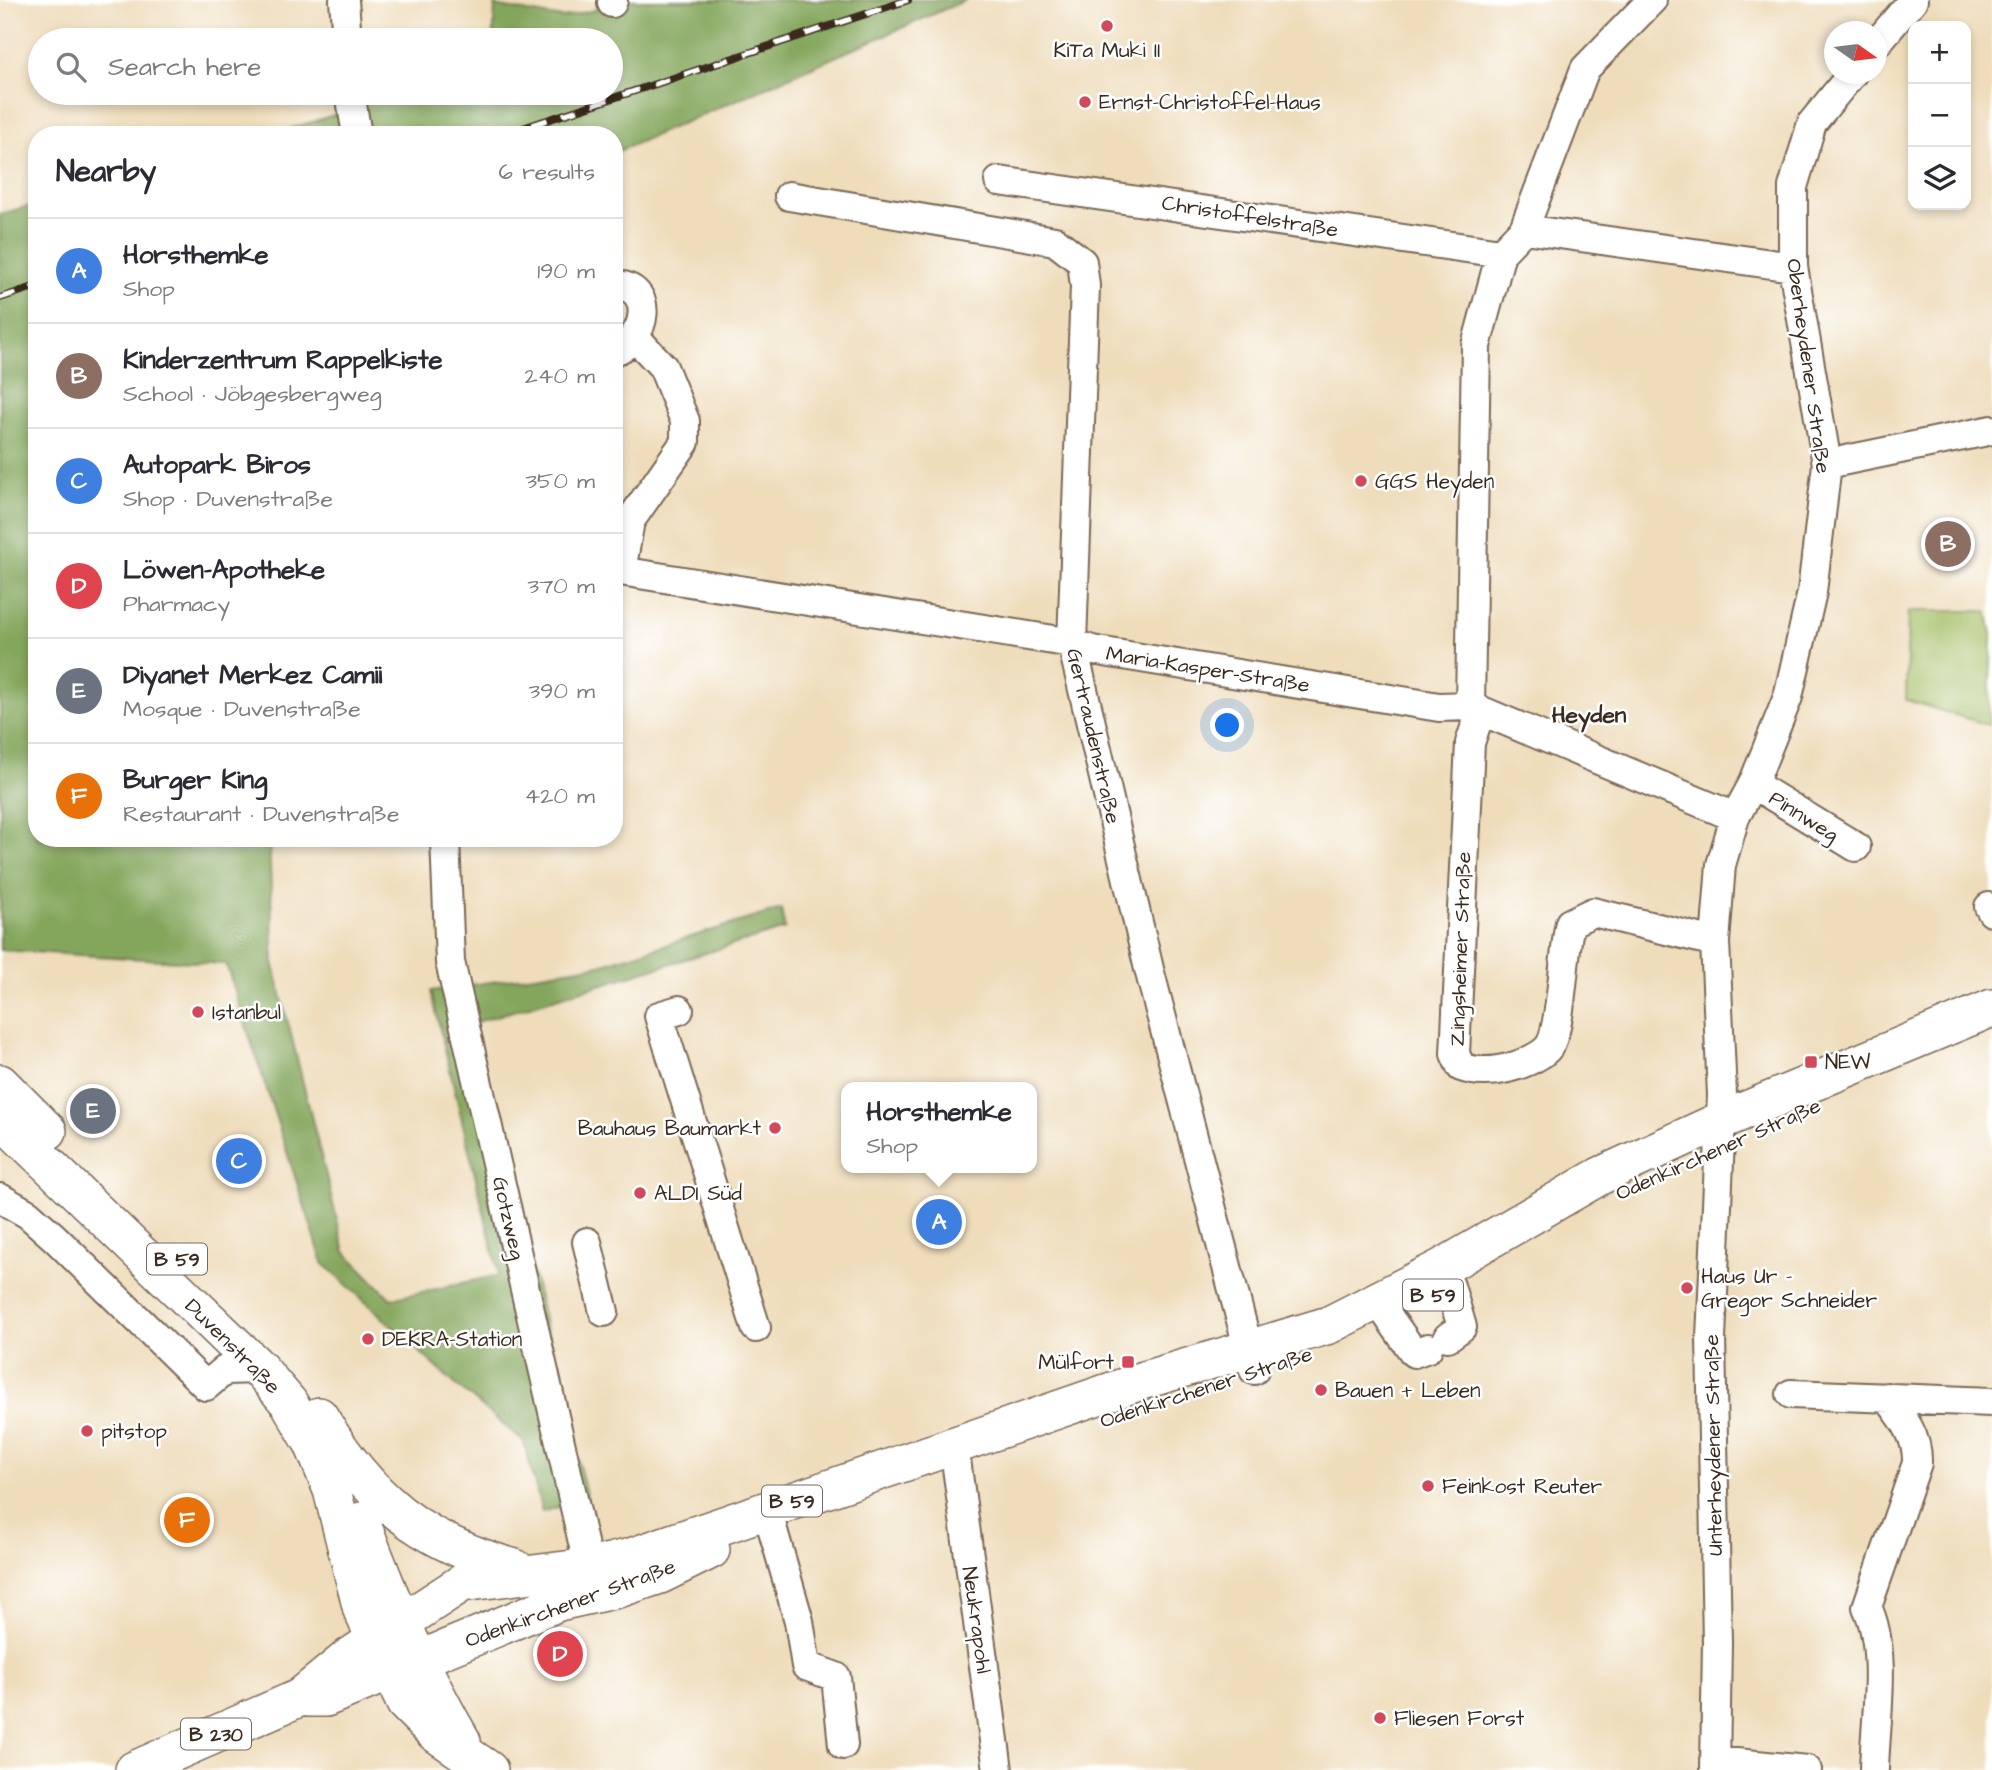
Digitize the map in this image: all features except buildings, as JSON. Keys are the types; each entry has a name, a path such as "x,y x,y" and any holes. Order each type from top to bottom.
{"main road":[{"name":"Odenkirchener Straße","path":"397,1648 559,1602 631,1557 955,1457 1251,1360 1336,1346 1384,1311 1445,1277 1604,1199 1720,1134 1992,1008"},
{"name":"Odenkirchener Straße","path":"1720,1134 1992,1032"},
{"name":"Duvenstraße","path":"1,1094 289,1403 313,1444 327,1479 358,1597 397,1648"},
{"name":"Duvenstraße","path":"1,1094 279,1361 306,1395 330,1434"},
{"name":"B 59","path":"330,1434 359,1474 412,1526 478,1558 536,1574"},
{"name":"B 59","path":"299,1698 326,1698 397,1648 388,1594 330,1434"},
{"name":"Odenkirchener Straße","path":"397,1648 462,1583 536,1574 592,1581 660,1575 716,1547 955,1457"},
{"path":"397,1648 405,1703 435,1733 479,1763"},
{"name":"B 230","path":"134,1770 299,1698"}],"street":[{"path":"344,0 346,28"},
{"name":"Zingsheimer Straße","path":"1652,0 1585,69 1524,229 1501,253 1476,346 1475,709 1465,825 1455,1054 1461,1067 1472,1071 1492,1072 1519,1065 1547,1049 1555,1031 1565,942 1570,923 1593,912 1716,942"},
{"path":"1887,32 1913,0"},
{"name":"Oberheydener Straße","path":"1720,1134 1716,942 1721,865 1735,817 1753,784 1788,697 1812,592 1827,464 1793,267 1793,187 1812,122 1844,84"},
{"path":"352,105 356,126"},
{"name":"Christoffelstraße","path":"999,181 1501,253"},
{"name":"Gertraudenstraße","path":"789,196 1055,241 1082,262 1085,286 1072,643 1149,969 1251,1360"},
{"path":"1524,229 1793,267"},
{"name":"Maria-Kasper-Straße","path":"623,286 628,287 642,301 642,321 625,344 663,367 685,421 685,442 629,522 623,549"},
{"path":"1827,464 1992,430"},
{"name":"Maria-Kasper-Straße","path":"623,572 1072,643 1092,650 1439,707 1475,709 1735,817"},
{"name":"Pinnweg","path":"1753,784 1856,848"},
{"name":"Gotzweg","path":"445,847 450,962 592,1581"},
{"path":"679,1010 659,1016 756,1328"},
{"name":"Unterheydener Straße","path":"1715,1765 1717,1642 1711,1326 1720,1134"},
{"path":"0,1198 28,1214 55,1238 206,1386 225,1370 260,1369"},
{"path":"587,1242 604,1312"},
{"path":"1384,1311 1414,1353 1438,1342 1462,1328 1445,1277"},
{"path":"1791,1394 1992,1402"},
{"path":"1874,1770 1879,1696 1873,1620 1867,1607 1917,1463 1918,1446 1906,1422 1887,1397"},
{"name":"Neukrapohl","path":"955,1457 998,1770"},
{"path":"772,1527 799,1620 806,1666 836,1677 843,1745"},
{"path":"1715,1765 1807,1770"}],"green space":[{"path":"632,0 966,0 623,149 623,126 299,126 360,105 623,105 623,28 494,28 495,6 563,18"},
{"path":"28,206 28,847 269,847 274,966 345,1252 391,1299 499,1275 431,991 600,965 781,909 785,929 473,1023 587,1498 542,1512 524,1442 455,1384 323,1263 226,964 0,950 0,214"},
{"path":"1908,611 1987,611 1992,634 1988,725 1906,700"}],"railway":[{"path":"623,95 908,0"},
{"path":"529,126 592,105"},
{"path":"0,298 28,289"}],"place":[{"name":"KiTa Muki II","path":"1107,26"},
{"name":"Ernst-Christoffel-Haus","path":"1085,102"},
{"name":"GGS Heyden","path":"1361,481"},
{"name":"Kinderzentrum Rappelkiste","path":"1948,544"},
{"name":"Istanbul","path":"198,1012"},
{"name":"NEW","path":"1811,1062"},
{"name":"Diyanet Merkez Camii","path":"93,1111"},
{"name":"Bauhaus Baumarkt","path":"775,1128"},
{"name":"Autopark Biros","path":"239,1161"},
{"name":"ALDI Süd","path":"640,1193"},
{"name":"Horsthemke","path":"939,1222"},
{"name":"Haus Ur - Gregor Schneider","path":"1687,1288"},
{"name":"DEKRA-Station","path":"368,1339"},
{"name":"Mülfort","path":"1128,1362"},
{"name":"Bauen + Leben","path":"1321,1390"},
{"name":"pitstop","path":"87,1431"},
{"name":"Feinkost Reuter","path":"1428,1486"},
{"name":"Burger King","path":"187,1520"},
{"name":"Löwen-Apotheke","path":"560,1654"},
{"name":"Fliesen Forst","path":"1380,1718"}],"district":[{"name":"Heyden","path":"1589,714"}]}
